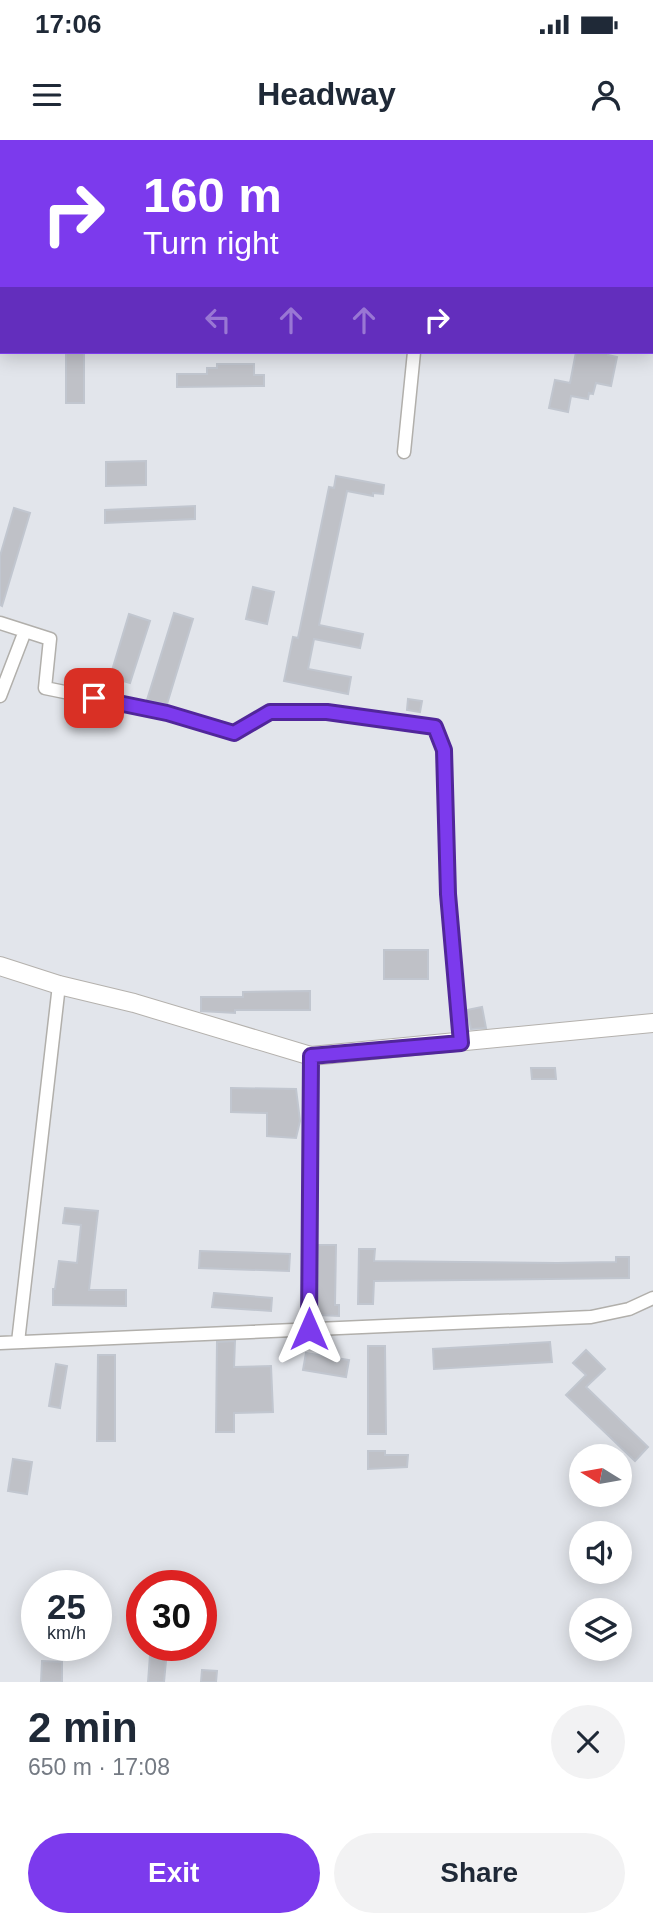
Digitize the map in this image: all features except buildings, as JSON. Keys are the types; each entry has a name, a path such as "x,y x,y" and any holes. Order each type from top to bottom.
{"main road":[{"path":"0,966 311,1056 653,1023"}],"street":[{"path":"404,452 414,354"},
{"path":"0,623 50,639 45,688 167,713 234,733 270,712 327,712 435,727 444,750 448,894 461,1043"},
{"path":"0,696 25,631"},
{"path":"18,1342 59,985"},
{"path":"309,1329 311,1056"},
{"path":"0,1343 591,1317 629,1309 653,1298"}],"route":[{"path":"94,698 167,713 234,733 270,712 327,712 435,727 444,750 448,894 461,1043 311,1056 309,1329"}]}
